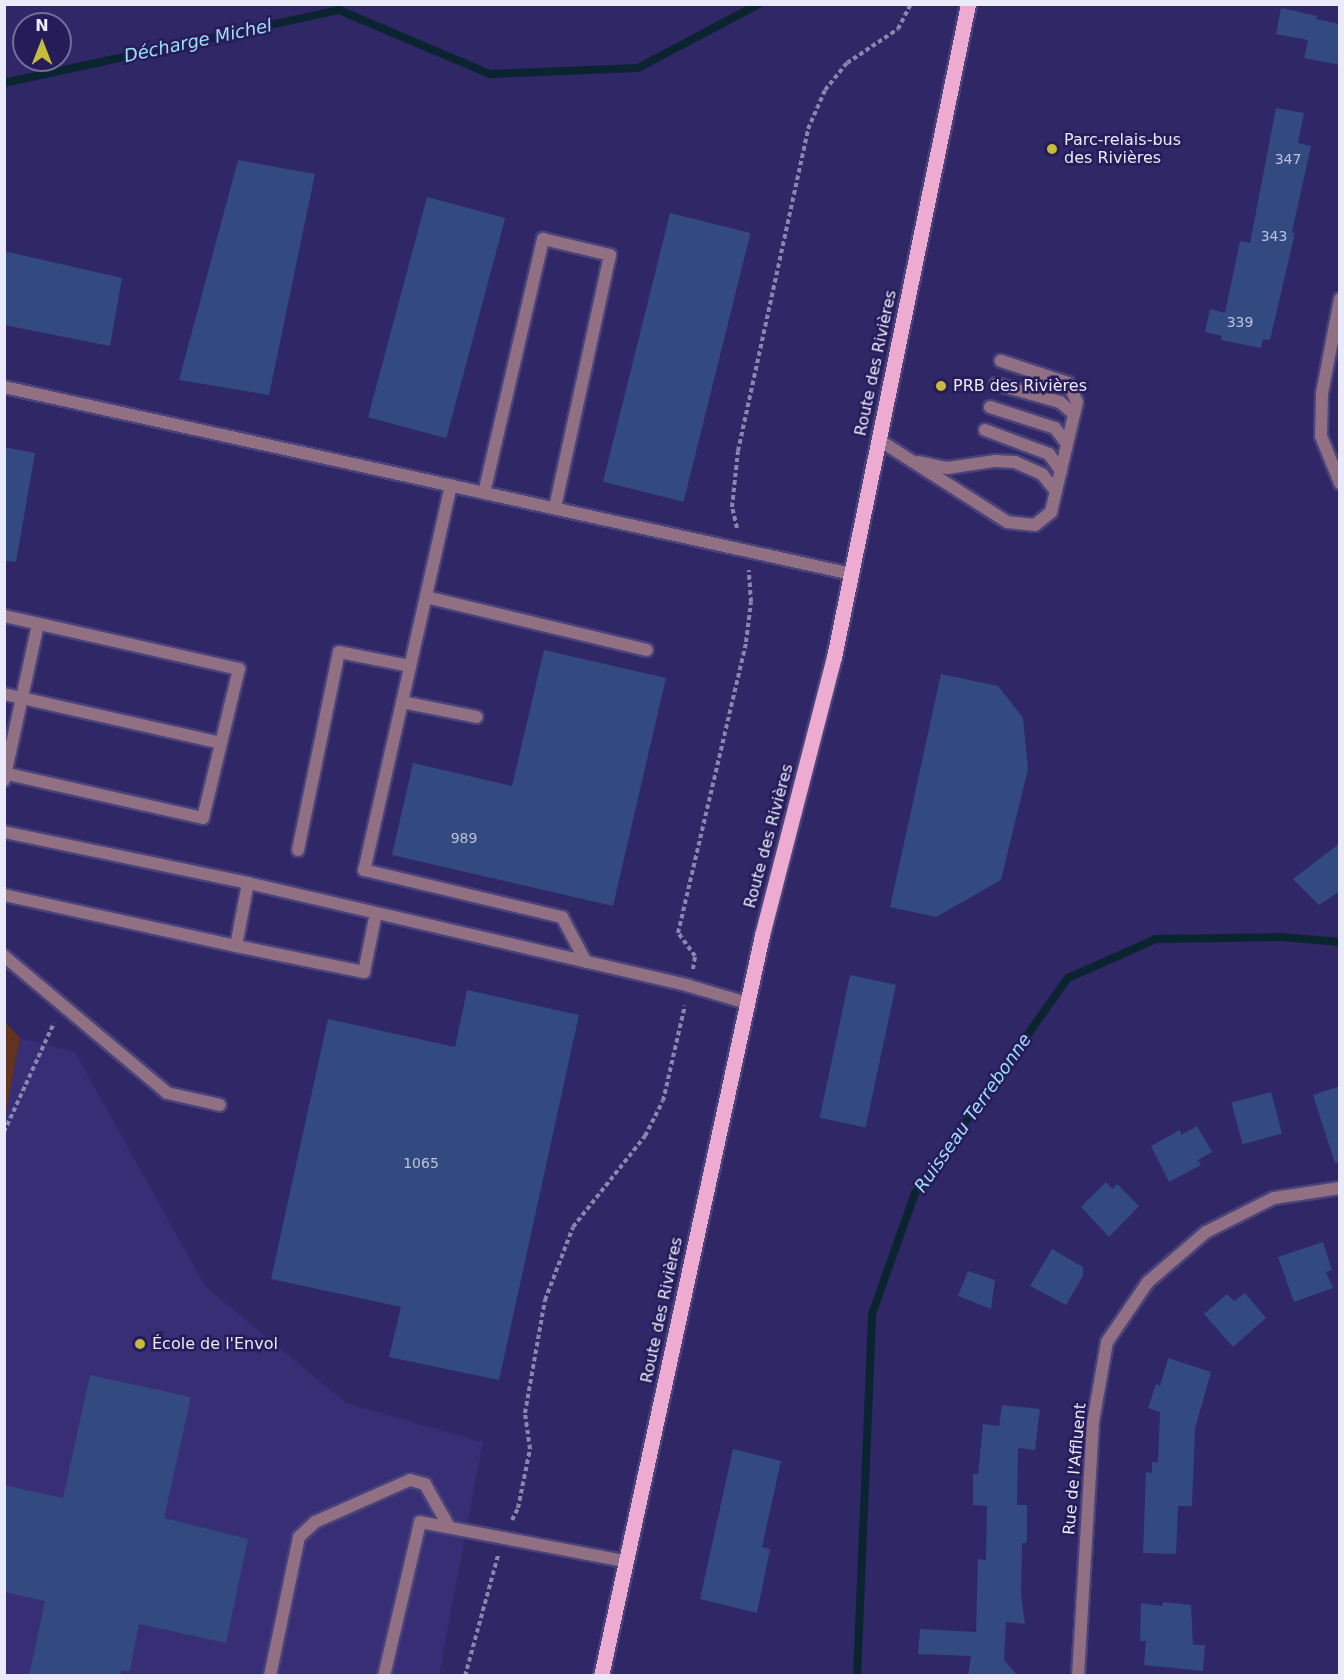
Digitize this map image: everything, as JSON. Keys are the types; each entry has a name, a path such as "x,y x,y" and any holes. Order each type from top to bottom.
{"main road":[{"name":"Route des Rivières","path":"601,1676 762,935 834,657 968,4"}],"street":[{"path":"484,492 543,239 610,255 555,508"},
{"path":"1340,299 1322,393 1322,436 1340,483"},
{"path":"879,440 1007,522 1035,525 1051,512 1077,402 1068,383 1001,361"},
{"path":"996,384 1060,402 1074,414"},
{"path":"4,387 852,574"},
{"path":"990,407 1055,428 1067,444"},
{"path":"985,430 1049,454 1061,471"},
{"path":"909,460 947,468 995,461 1015,462 1042,474 1056,491"},
{"path":"451,485 364,870 562,917 586,962"},
{"path":"426,597 647,650"},
{"path":"4,616 239,669 203,818 5,775 38,624"},
{"path":"298,850 339,652 410,666"},
{"path":"4,694 221,743"},
{"path":"402,702 477,717"},
{"path":"4,832 248,883 689,986 747,1003"},
{"path":"236,946 248,883"},
{"path":"4,895 364,972 376,913"},
{"path":"4,956 167,1093 220,1105"},
{"name":"Rue de l'Affluent","path":"1078,1676 1093,1422 1107,1342 1148,1282 1206,1232 1274,1198 1340,1188"},
{"path":"270,1676 299,1537 315,1522 410,1480 425,1484 449,1527"},
{"path":"384,1676 420,1522 505,1536 626,1561"}],"path":[{"path":"737,528 732,507 738,451 808,129 825,90 847,63 898,29 911,4"},
{"path":"465,1676 492,1569 518,1508 530,1449 525,1413 545,1300 573,1227 645,1136 663,1101 695,956 678,933 746,642 751,577"},
{"path":"4,1132 58,1014"}],"shaded area":[{"path":"5,1022 20,1038 5,1118"},
{"name":"École de l'Envol","path":"20,1038 75,1052 205,1286 346,1403 483,1442 439,1675 5,1676 4,1118"}],"building":[{"path":"1281,8 1340,24 1340,65 1304,58 1308,40 1276,34"},
{"path":"1276,108 1304,113 1298,143 1311,146 1292,232 1295,233 1270,340 1263,339 1261,348 1221,340 1222,336 1205,332 1210,309 1225,313 1240,241 1250,243"},
{"path":"238,160 315,174 269,395 179,380"},
{"path":"427,197 505,218 446,438 368,417"},
{"path":"670,213 751,233 684,502 603,482"},
{"path":"4,251 122,278 110,346 4,325"},
{"path":"4,447 35,453 16,562 4,561"},
{"path":"544,650 666,678 613,906 392,855 413,763 512,786"},
{"path":"941,674 998,686 1023,718 1028,769 1001,880 936,917 890,907"},
{"path":"1340,843 1340,891 1319,905 1293,879"},
{"path":"850,975 896,985 866,1128 820,1118"},
{"path":"467,990 579,1015 499,1380 389,1357 401,1307 271,1279 328,1019 455,1047"},
{"path":"1340,1086 1340,1162 1335,1163 1313,1095"},
{"path":"1271,1092 1282,1134 1243,1144 1231,1103"},
{"path":"1197,1126 1212,1152 1198,1160 1201,1165 1169,1182 1151,1146 1180,1130 1181,1135"},
{"path":"1106,1182 1113,1189 1117,1184 1139,1206 1109,1237 1081,1207"},
{"path":"1323,1242 1332,1270 1326,1272 1333,1288 1294,1302 1278,1257"},
{"path":"1052,1249 1083,1267 1083,1276 1066,1305 1030,1286"},
{"path":"968,1271 995,1280 991,1309 958,1296"},
{"path":"1245,1293 1266,1318 1233,1347 1204,1314 1227,1294 1234,1301"},
{"path":"1168,1358 1211,1372 1195,1429 1192,1506 1178,1506 1176,1554 1143,1553 1146,1472 1152,1473 1152,1462 1158,1462 1160,1412 1148,1408 1156,1384 1160,1386"},
{"path":"90,1375 191,1397 164,1518 248,1539 226,1643 139,1624 130,1671 121,1670 120,1676 29,1676 45,1601 4,1592 4,1485 63,1498"},
{"path":"1002,1405 1040,1409 1035,1450 1018,1448 1017,1505 1027,1505 1027,1540 1026,1543 1022,1543 1021,1595 1025,1624 1006,1622 1004,1660 1018,1676 968,1676 971,1656 918,1654 920,1629 976,1632 978,1559 986,1560 987,1506 973,1505 973,1474 978,1474 983,1424 999,1426"},
{"path":"733,1449 781,1461 762,1547 770,1549 757,1613 700,1599"},
{"path":"1163,1602 1191,1605 1193,1645 1205,1645 1203,1671 1144,1665 1146,1641 1140,1641 1141,1603 1162,1606"}],"waterway":[{"name":"Décharge Michel","path":"4,83 339,10 490,74 638,68 759,4"},
{"name":"Ruisseau Terrebonne","path":"857,1676 872,1314 915,1193 1068,978 1156,939 1281,937 1340,942"}],"place":[{"name":"Parc-relais-bus des Rivières","path":"1052,149"},
{"name":"PRB des Rivières","path":"941,386"},
{"name":"École de l'Envol","path":"140,1344"}]}
